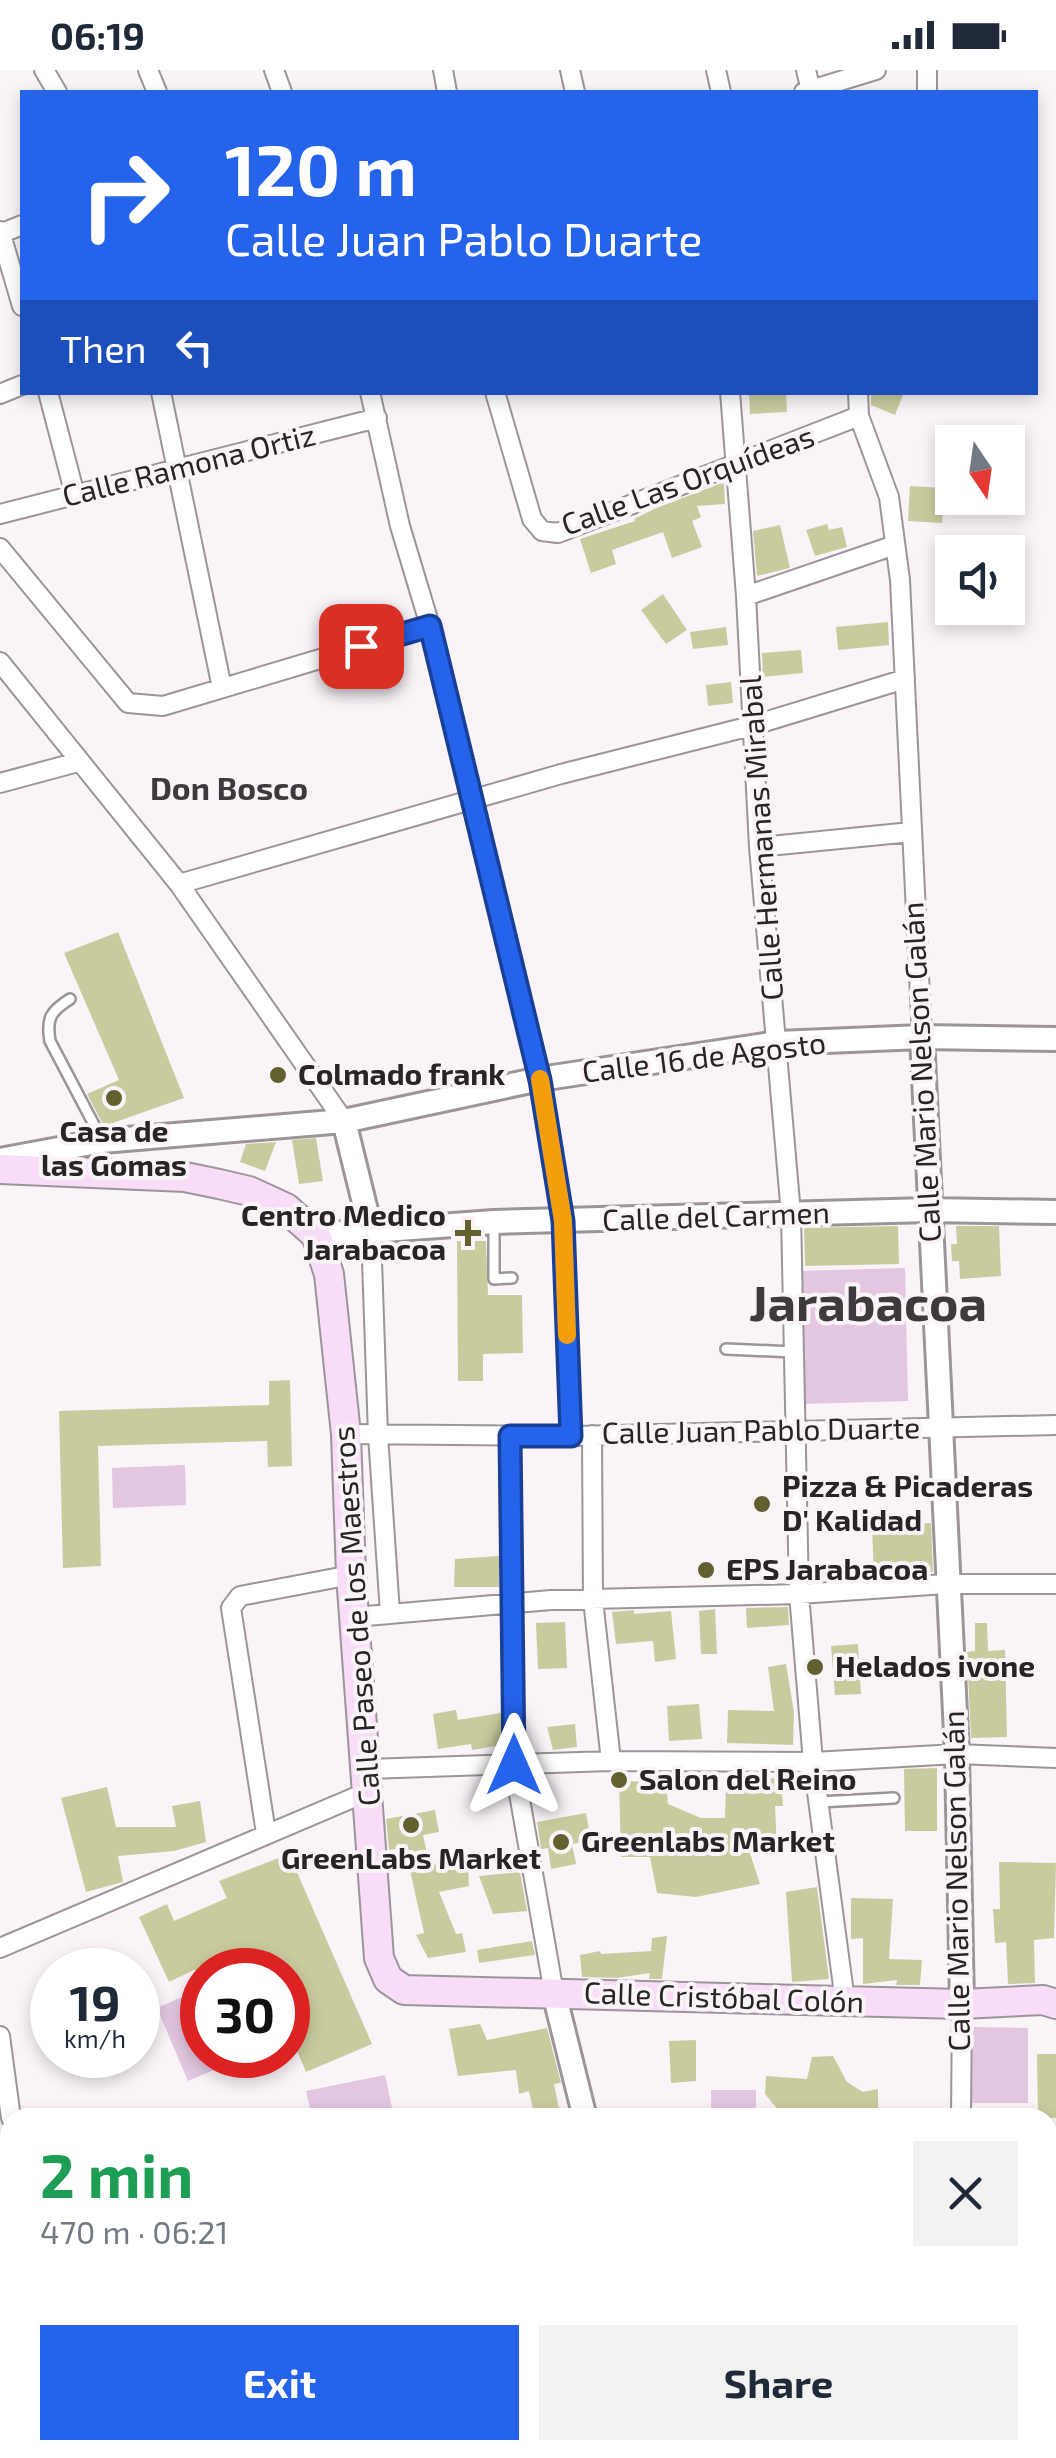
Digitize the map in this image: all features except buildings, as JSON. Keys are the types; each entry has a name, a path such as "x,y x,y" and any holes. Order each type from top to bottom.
{"main road":[{"path":"0,1168 184,1178 218,1184 249,1191 286,1208 316,1234"},
{"name":"Calle Paseo de los Maestros","path":"316,1234 326,1255 329,1274 346,1434 351,1575 379,1958 388,1980 404,1990"},
{"name":"Calle Cristóbal Colón","path":"404,1990 1052,2005"}],"street":[{"path":"814,90 876,70"},
{"path":"0,233 20,299"},
{"path":"49,395 75,495"},
{"path":"161,395 222,688"},
{"path":"371,395 400,526 474,798 540,1080 563,1221 571,1436"},
{"name":"Calle Las Orquídeas","path":"496,395 532,520 542,531 558,533 859,416"},
{"name":"Calle Hermanas Mirabal","path":"730,395 759,847 791,1214 800,1594 813,1762 845,2001"},
{"name":"Calle Mario Nelson Galán","path":"858,395 859,416 886,482 905,679 957,1754 961,2108"},
{"name":"Calle Ramona Ortiz","path":"0,514 377,418"},
{"path":"746,596 895,545"},
{"path":"0,548 128,703 163,706 430,626"},
{"path":"0,662 178,884 344,1121 371,1231 378,1435 390,1613"},
{"path":"178,884 474,798 751,726 905,679"},
{"path":"0,783 78,762"},
{"path":"759,847 910,832"},
{"name":"Calle 16 de Agosto","path":"0,1160 102,1141 344,1121 540,1080 778,1044 922,1037 1056,1038"},
{"name":"Calle del Carmen","path":"316,1234 494,1222 928,1210 1056,1212"},
{"name":"Calle Juan Pablo Duarte","path":"346,1434 571,1436 1056,1424"},
{"path":"592,1435 592,1600 611,1761"},
{"path":"510,1436 514,1765 554,1993 583,2108"},
{"path":"266,1833 232,1608 240,1596 351,1575"},
{"path":"355,1617 513,1603 800,1594 946,1584 1056,1584"},
{"path":"0,1948 266,1833 367,1780 514,1765 611,1761 813,1762 957,1754 1056,1758"},
{"path":"0,2036 10,2108"}],"lane":[{"path":"70,999 52,1011 47,1024 50,1040 102,1141"},
{"path":"494,1222 494,1279 512,1278"},
{"path":"726,1349 794,1352"},
{"path":"818,1802 894,1798"}],"shaded area":[{"path":"905,1268 908,1401 802,1404 798,1271"},
{"path":"185,1465 186,1505 113,1508 112,1468"},
{"path":"180,1998 180,2062 160,2015 160,2007"},
{"path":"972,2027 1028,2028 1028,2103 972,2103"},
{"path":"385,2075 392,2108 310,2108 306,2091"},
{"path":"711,2090 756,2090 756,2108 711,2108"}],"slow traffic":[{"path":"540,1079 563,1221 567,1335"}],"place":[{"name":"Colmado frank","path":"278,1075"},
{"name":"Casa de las Gomas","path":"114,1098"},
{"name":"Centro Medico Jarabacoa","path":"468,1233"},
{"name":"Pizza & Picaderas D' Kalidad","path":"762,1504"},
{"name":"EPS Jarabacoa","path":"706,1570"},
{"name":"Helados ivone","path":"815,1667"},
{"name":"Salon del Reino","path":"619,1780"},
{"name":"GreenLabs Market","path":"411,1825"},
{"name":"Greenlabs Market","path":"561,1842"}],"district":[{"name":"Don Bosco","path":"229,789"},
{"name":"Jarabacoa","path":"868,1303"}],"route":[{"path":"361,646 430,626 540,1080 563,1221 571,1436 510,1436 514,1765"}]}
